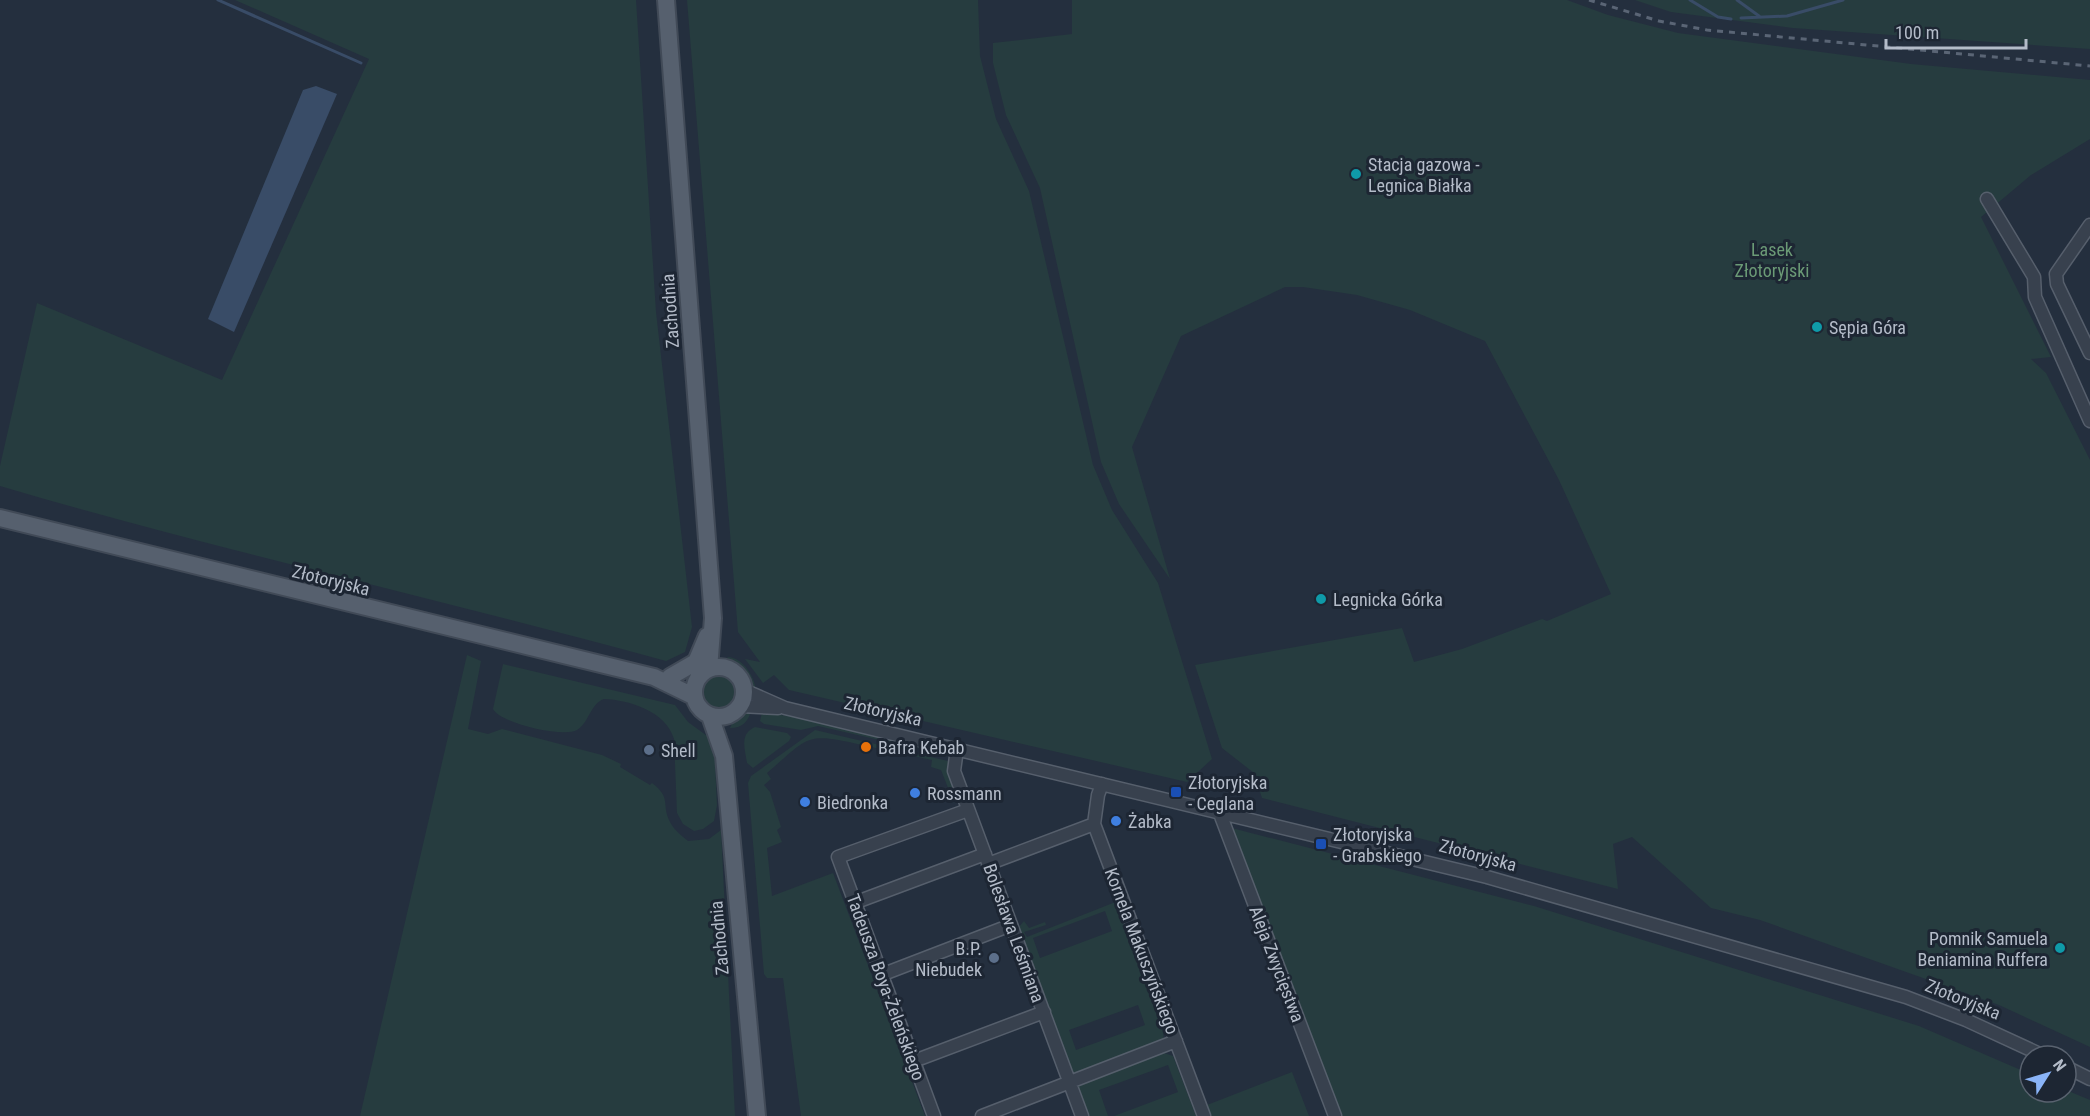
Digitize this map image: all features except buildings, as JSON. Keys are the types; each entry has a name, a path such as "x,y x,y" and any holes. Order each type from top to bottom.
{"main road":[{"name":"Zachodnia","path":"666,0 713,618 721,655 729,669"},
{"name":"Złotoryjska","path":"0,518 662,677 685,679 704,673"},
{"name":"Zachodnia","path":"704,673 713,618"},
{"path":"662,677 696,662 713,618"},
{"path":"729,669 738,676 738,704 720,718 710,716 698,707 693,696 704,673 729,669"},
{"name":"Złotoryjska","path":"662,677 693,696"},
{"name":"Zachodnia","path":"724,756 738,704"},
{"name":"Zachodnia","path":"710,716 724,756 757,1116"}],"street":[{"path":"1987,199 2034,277 2035,297 2090,421"},
{"path":"2090,225 2056,274 2057,284 2090,353"},
{"name":"Złotoryjska","path":"738,704 785,708 1487,877 1906,997 1966,1020 2018,1044"},
{"name":"Bolesława Leśmiana","path":"957,749 954,771 1082,1116"},
{"name":"Kornela Makuszyńskiego","path":"1102,784 1094,824 1204,1116"},
{"name":"Tadeusza Boya-Żeleńskiego","path":"934,1116 838,857 968,810"},
{"name":"Aleja Zwycięstwa","path":"1219,811 1335,1116"},
{"path":"862,900 1094,824"},
{"path":"881,975 1011,925"},
{"path":"922,1058 1044,1012"},
{"path":"981,1116 1176,1041"}],"green space":[{"path":"235,0 636,0 656,312 692,627 685,652 666,661 249,554 0,486 0,466 37,303 222,380 369,59"},
{"path":"687,0 978,0 980,56 996,119 1029,191 1093,465 1112,510 1158,583 1212,759 1187,782 789,690 774,675 763,683 745,659 760,662 738,632"},
{"name":"Lasek Złotoryjski","path":"1072,0 1567,0 1608,15 1678,33 1911,64 2090,80 2090,139 2031,175 1981,217 2051,357 2031,359 2046,373 2090,460 2090,1047 1999,1005 1760,920 1711,908 1632,837 1613,844 1618,889 1262,798 1254,773 1222,748 1195,665 1402,628 1414,662 1462,649 1542,619 1547,621 1611,594 1559,480 1485,341 1410,310 1357,295 1303,287 1285,287 1181,336 1132,447 1170,579 1119,504 1101,462 1040,188 1006,115 993,63 993,43 1072,34"},
{"path":"1635,0 2090,0 2090,49 1793,28 1671,12"},
{"path":"467,655 481,661 468,729 488,734 502,729 602,755 621,764 620,767 658,788 664,797 670,822 688,841 709,839 721,830 735,1116 360,1116"},
{"path":"727,657 733,658 748,669 754,681 756,693"},
{"path":"503,664 675,705 688,722 714,741 717,805 714,821 703,829 694,831 683,824 677,813 674,739 670,729 655,714 635,705 604,699 599,701 577,730 546,731 519,724 498,714 493,709"},
{"path":"719,674 731,680 737,692 731,704 719,710 707,704 701,692 707,680"},
{"path":"751,711 744,724 730,728 734,719"},
{"path":"762,712 807,719 939,751 946,755 818,726 801,730 764,724 760,721"},
{"path":"755,727 787,733 791,737 789,741 753,768 747,763 744,742 747,734"},
{"path":"815,730 948,761 948,773 957,795 954,803 941,770 931,767 932,760 871,747 869,753 861,751 862,745 829,739 818,738 801,744 767,773 771,779 764,785 770,792 781,827 777,830 782,842 767,848 772,896 833,873 925,1116 801,1116 783,978 767,978 764,974 748,783 751,776"},
{"path":"1224,826 1534,906 1919,1026 2018,1069 2018,1104 2078,1104 2078,1095 2090,1100 2090,1116 1333,1116"},
{"path":"1118,901 1164,1024 1163,1044 1079,1076 1070,1069 1018,928 1024,921 1029,928 1045,922 1046,925 1024,932 1027,937","holes":["1105,911 1112,931 1040,958 1033,938","1138,1005 1145,1025 1076,1050 1069,1030"]},
{"path":"1164,1053 1173,1056 1196,1116 1114,1116 1178,1092 1168,1065 1099,1090 1108,1116 1089,1116 1078,1086"},
{"path":"1292,1072 1309,1116 1211,1116 1207,1105"}],"water":[{"path":"316,86 337,94 234,332 208,319 303,90"}],"waterway":[{"path":"218,0 361,63"},
{"path":"1690,0 1718,17 1731,19"},
{"path":"1737,0 1759,16"},
{"path":"1741,18 1787,16 1843,0"}],"railway":[{"path":"1589,0 1659,21 1707,30 2090,66"}],"place":[{"name":"Stacja gazowa - Legnica Białka","path":"1356,174"},
{"name":"Sępia Góra","path":"1817,327"},
{"name":"Legnicka Górka","path":"1321,599"},
{"name":"Bafra Kebab","path":"866,747"},
{"name":"Shell","path":"649,750"},
{"name":"Złotoryjska - Ceglana","path":"1176,792"},
{"name":"Rossmann","path":"915,793"},
{"name":"Biedronka","path":"805,802"},
{"name":"Żabka","path":"1116,821"},
{"name":"Złotoryjska - Grabskiego","path":"1321,844"},
{"name":"Pomnik Samuela Beniamina Ruffera","path":"2060,948"},
{"name":"B.P. Niebudek","path":"994,958"}]}
